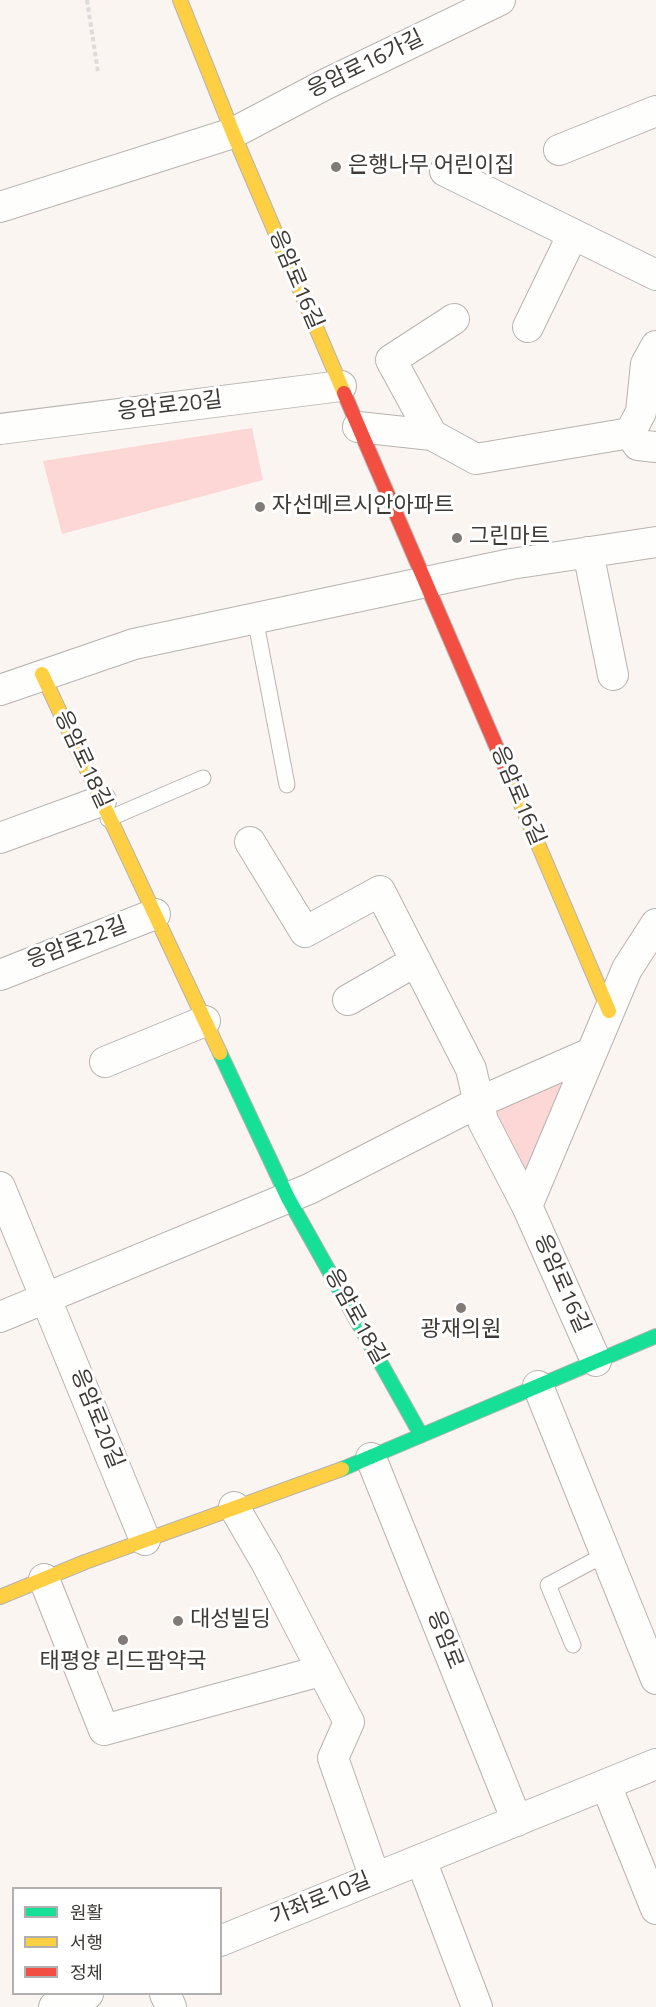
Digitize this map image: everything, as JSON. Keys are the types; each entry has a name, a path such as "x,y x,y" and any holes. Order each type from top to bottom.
{"street":[{"name":"응암로16길","path":"180,0 233,133 609,1011"},
{"name":"응암로16가길","path":"233,133 326,84 500,0"},
{"path":"559,150 656,111"},
{"path":"0,207 233,133"},
{"path":"445,171 656,275"},
{"path":"528,327 573,234"},
{"path":"432,435 391,360 454,319"},
{"path":"358,427 432,435 476,459 643,440 641,412 646,364 656,346"},
{"name":"응암로20길","path":"0,429 341,386"},
{"path":"0,690 134,644 511,564 656,542"},
{"path":"588,552 613,675"},
{"name":"응암로18길","path":"42,674 288,1198 421,1435"},
{"path":"0,838 104,810"},
{"name":"응암로16길","path":"250,842 305,932 380,891 471,1069 483,1121 526,1206 596,1361"},
{"name":"응암로22길","path":"0,975 155,914"},
{"name":"응암로16길","path":"526,1206 627,969 656,924"},
{"path":"348,1000 417,961"},
{"path":"105,1062 205,1021"},
{"path":"0,1317 288,1198 479,1102 591,1053"},
{"name":"응암로20길","path":"2,1200 47,1298 146,1540"},
{"path":"0,1597 234,1507 371,1458 656,1336"},
{"path":"538,1386 656,1679"},
{"name":"응암로","path":"371,1458 517,1821"},
{"path":"234,1507 267,1562 320,1671 349,1722 333,1758 375,1878"},
{"path":"44,1579 104,1730 320,1671"},
{"name":"가좌로10길","path":"222,1940 656,1764"},
{"path":"606,1785 656,1909"},
{"path":"421,1860 477,2007"},
{"path":"54,2007 85,1995"}],"lane":[{"path":"255,618 287,785"},
{"path":"104,810 203,778"},
{"path":"573,1645 548,1585 606,1554"}],"path":[{"path":"87,0 98,72"}],"shaded area":[{"path":"252,428 263,480 62,534 43,461"},
{"path":"574,1068 527,1186 489,1108"}],"traffic: fast":[{"path":"220,1053 288,1198 421,1435"},
{"path":"342,1469 656,1336"}],"traffic: slow":[{"path":"180,0 233,133 344,393"},
{"path":"42,674 220,1053"},
{"path":"509,776 609,1011"},
{"path":"0,1597 85,1562 342,1469"}],"traffic: jam":[{"path":"344,393 509,776"}],"place":[{"name":"은행나무 어린이집","path":"336,167"},
{"name":"자선메르시안아파트","path":"260,507"},
{"name":"그린마트","path":"457,538"},
{"name":"광재의원","path":"461,1308"},
{"name":"대성빌딩","path":"178,1621"},
{"name":"태평양 리드팜약국","path":"123,1640"}]}
